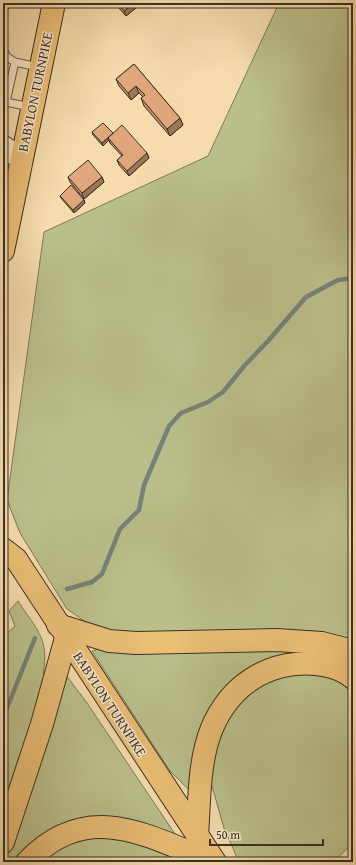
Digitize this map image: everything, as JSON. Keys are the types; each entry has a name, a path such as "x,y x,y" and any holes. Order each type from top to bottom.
{"main road":[{"name":"BABYLON TURNPIKE","path":"3,251 54,3"},
{"name":"BABYLON TURNPIKE","path":"3,549 16,559 214,862"},
{"path":"3,842 42,724 62,631 109,641 136,643 277,640 322,643 353,651"},
{"path":"197,836 202,761 214,720 228,699 251,678 279,665 307,662 326,665 349,674 353,678"},
{"path":"27,862 40,848 67,833 90,827 109,826 140,832 214,862"}],"street":[{"path":"3,146 21,159"}],"lane":[{"path":"3,50 7,57 15,62 41,67"},
{"path":"3,64 7,57"},
{"path":"15,62 5,104 32,108"}],"green space":[{"path":"279,3 353,3 353,642 100,632 67,609 20,533 7,500 44,232 208,156"},
{"path":"18,601 40,635 45,652 43,674 49,677 3,818 3,637 15,626 9,611"},
{"path":"105,647 306,649 353,661 353,670 250,669 192,793 170,771 92,651"},
{"path":"65,674 87,703 177,837 107,821 19,862 5,862"},
{"path":"279,674 324,674 353,686 353,843 333,862 239,862 224,828 212,786 205,786 213,742 236,702"},
{"path":"93,834 168,850 167,857 175,862 40,862 54,847"}],"building":[{"path":"3,3 7,3 3,9"},
{"path":"117,3 134,3 124,11"},
{"path":"134,64 180,118 167,129 141,98 145,95 136,86 128,93 116,79"},
{"path":"103,123 113,133 102,143 92,132"},
{"path":"122,125 147,153 127,171 117,160 123,155 108,138"},
{"path":"88,160 102,177 82,193 68,177"},
{"path":"71,185 84,200 73,210 60,196"}],"waterway":[{"path":"67,589 92,582 102,574 120,529 139,510 144,485 169,426 181,413 208,402 223,392 306,297 338,280 353,278"},
{"path":"3,718 35,638"}]}
